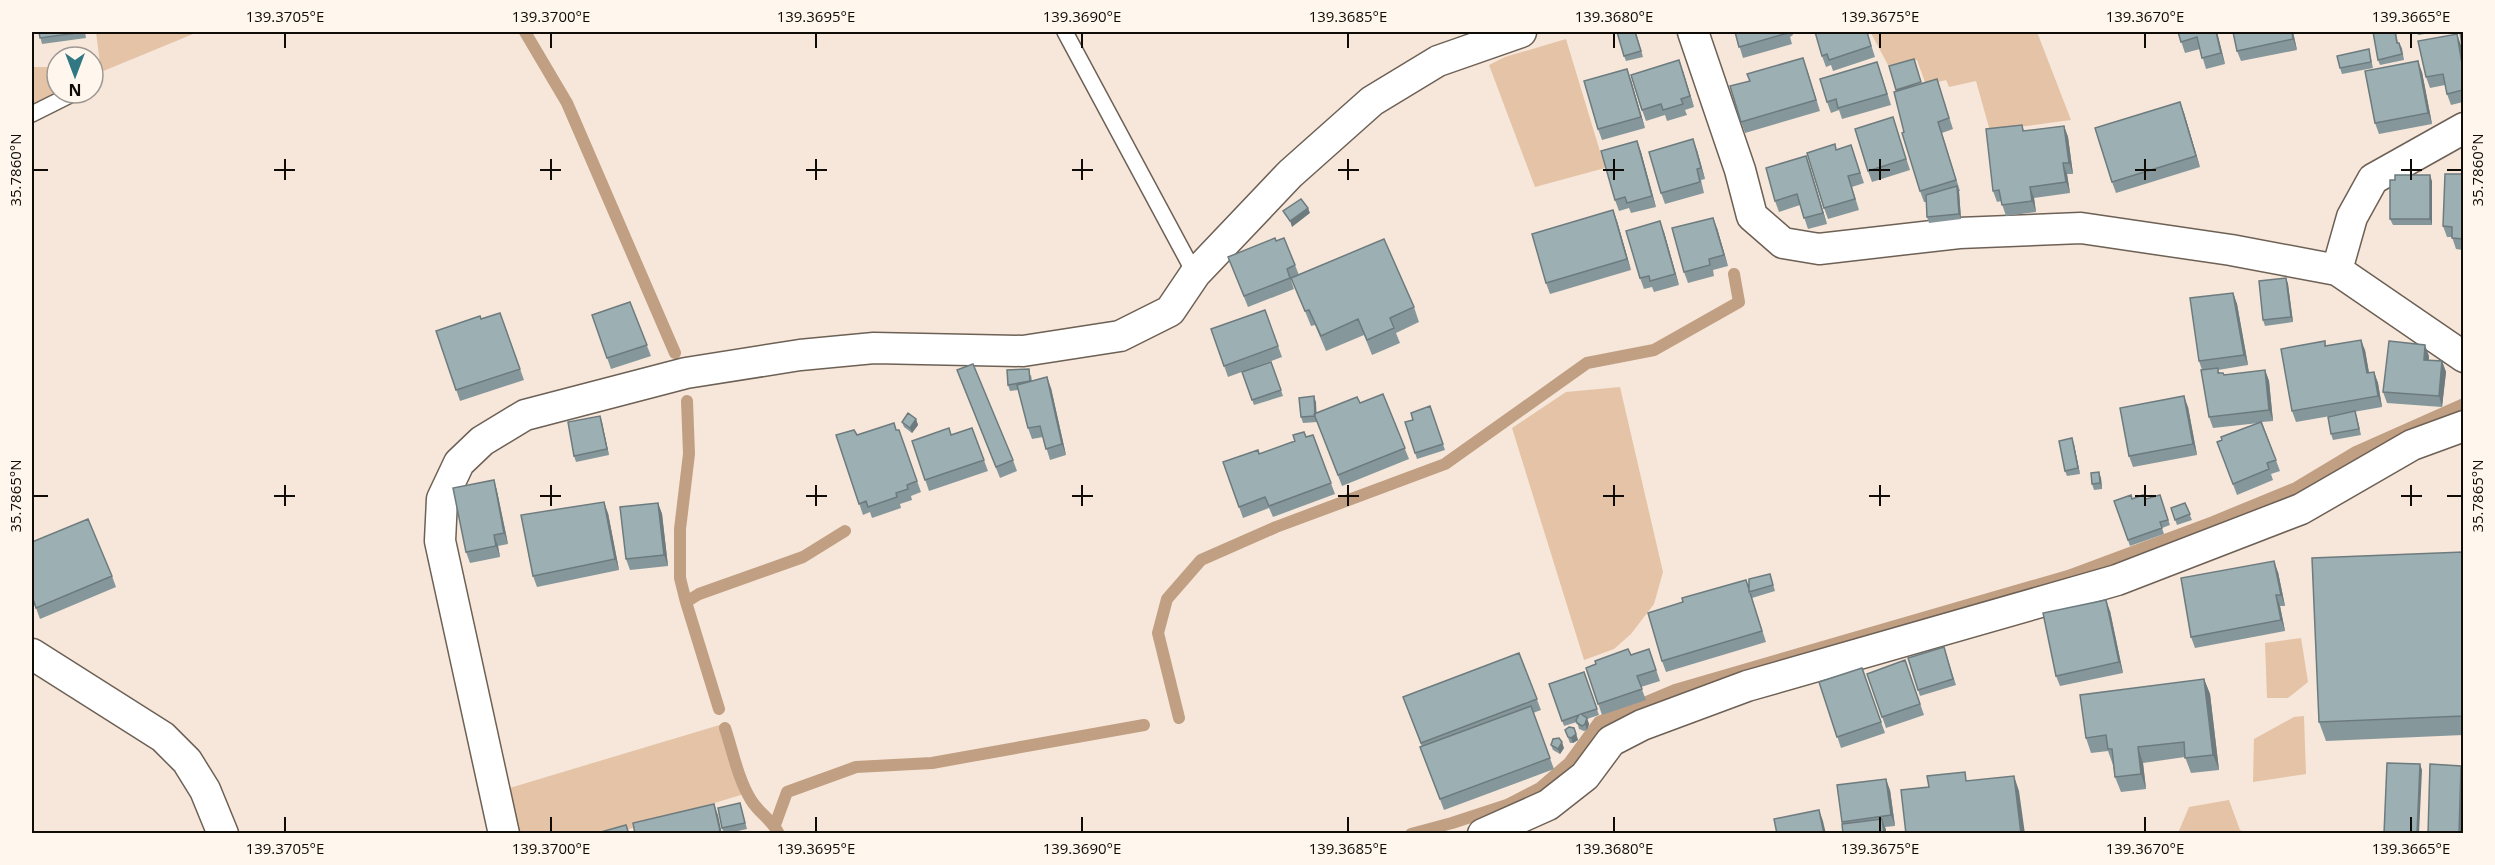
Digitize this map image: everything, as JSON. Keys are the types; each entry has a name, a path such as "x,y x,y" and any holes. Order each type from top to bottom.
{"street":[{"path":"504,834 440,541 442,499 459,463 482,441 525,415 686,373 800,355 874,348 1023,351 1120,336 1170,311 1195,274 1300,164 1372,101 1438,62 1521,32"},
{"path":"1693,32 1740,170 1752,216 1783,243 1819,249 1959,233 2081,228 2231,250 2337,270 2463,357"},
{"path":"2337,270 2352,217 2373,179 2463,128"},
{"path":"1483,834 1548,805 1585,777 1611,741 1642,725 1747,686 2117,580 2301,509 2412,445 2463,426"},
{"path":"32,654 163,737 187,761 205,790 223,834"}],"lane":[{"path":"1065,32 1195,274"},
{"path":"32,114 50,105"}],"shaded area":[{"path":"96,32 198,32 105,70 105,45 98,45"},
{"path":"2037,32 2071,120 1990,131 1976,81 1949,87 1946,80 1926,85 1917,60 1889,67 1871,33"},
{"path":"1566,39 1605,168 1535,187 1489,65 1505,57"},
{"path":"32,67 45,67 45,103 32,109"},
{"path":"1620,387 1663,572 1654,604 1631,634 1614,649 1584,660 1512,428 1566,392"},
{"path":"2301,638 2308,682 2288,698 2267,698 2265,643"},
{"path":"2304,716 2306,774 2253,782 2254,739 2294,717"},
{"path":"723,724 744,794 616,833 514,834 506,789"},
{"path":"2229,800 2240,830 2248,833 2178,833 2189,807"}],"building":[{"path":"39,32 84,32 40,38"},
{"path":"1617,32 1635,32 1641,51 1624,56"},
{"path":"1735,32 1788,32 1788,33 1739,47"},
{"path":"1815,32 1867,32 1871,46 1829,60 1827,54 1822,56"},
{"path":"2178,32 2216,32 2221,53 2202,58 2197,37 2181,42"},
{"path":"2233,32 2292,32 2293,39 2237,51"},
{"path":"2373,32 2395,32 2402,54 2378,60"},
{"path":"2460,32 2463,32 2463,53"},
{"path":"2457,34 2463,70 2463,90 2447,94 2443,74 2426,77 2418,41"},
{"path":"2369,49 2371,62 2340,68 2337,56"},
{"path":"1803,58 1816,100 1741,122 1730,86 1750,81 1747,74"},
{"path":"1914,59 1921,82 1896,90 1889,66"},
{"path":"1679,60 1690,96 1681,99 1683,104 1663,110 1661,104 1642,110 1631,75"},
{"path":"2418,61 2428,113 2375,123 2365,71"},
{"path":"1877,62 1887,94 1838,108 1836,99 1827,102 1820,79"},
{"path":"1627,69 1641,117 1598,129 1584,81"},
{"path":"1937,79 1949,118 1938,122 1956,180 1920,191 1902,133 1904,132 1894,92"},
{"path":"2180,102 2196,156 2112,182 2095,128"},
{"path":"1893,117 1906,159 1868,171 1855,129"},
{"path":"2022,125 2023,131 2064,126 2069,163 2063,163 2066,182 2030,187 2032,201 2002,205 1999,190 1993,191 1986,129"},
{"path":"1693,139 1701,168 1697,169 1700,182 1661,193 1649,152"},
{"path":"1637,141 1652,196 1627,203 1625,197 1615,200 1601,151"},
{"path":"1835,144 1836,150 1851,145 1860,173 1848,176 1855,199 1824,208 1807,153"},
{"path":"1806,156 1823,213 1804,218 1797,194 1775,201 1766,168"},
{"path":"2445,174 2463,174 2463,239 2452,238 2452,227 2443,226"},
{"path":"2395,175 2430,175 2430,219 2390,219 2390,180 2395,180"},
{"path":"1957,186 1959,214 1927,217 1926,195"},
{"path":"1301,199 1308,208 1290,221 1283,211"},
{"path":"1613,210 1627,259 1546,283 1532,234"},
{"path":"1713,218 1724,255 1709,259 1710,265 1684,272 1672,228"},
{"path":"1660,221 1675,274 1650,281 1649,276 1640,278 1626,231"},
{"path":"1275,238 1276,241 1284,238 1295,265 1287,269 1290,278 1244,296 1228,257"},
{"path":"1384,239 1414,307 1390,318 1394,328 1367,340 1358,319 1321,336 1309,310 1305,311 1291,278"},
{"path":"2286,278 2291,317 2263,320 2259,281"},
{"path":"2233,293 2244,355 2199,361 2190,298"},
{"path":"630,302 647,345 607,358 592,315"},
{"path":"1265,310 1278,346 1224,366 1211,329"},
{"path":"500,313 520,369 456,390 436,331 480,316 481,319"},
{"path":"2361,340 2367,373 2374,372 2378,396 2292,411 2281,349 2325,341 2325,346"},
{"path":"2389,341 2425,345 2424,360 2442,361 2439,396 2383,392"},
{"path":"1271,362 1281,390 1252,400 1242,372"},
{"path":"973,364 1013,460 996,467 957,370"},
{"path":"2218,368 2218,373 2224,375 2265,370 2269,410 2209,417 2201,370"},
{"path":"1029,369 1030,381 1008,385 1007,370"},
{"path":"1047,377 1062,444 1046,449 1040,426 1028,428 1017,385"},
{"path":"1383,394 1405,448 1338,475 1314,414 1357,397 1360,403"},
{"path":"1314,396 1315,416 1301,417 1299,398"},
{"path":"2184,396 2193,444 2129,456 2120,408"},
{"path":"1430,406 1443,444 1415,453 1405,422 1413,420 1411,413"},
{"path":"2355,411 2359,429 2331,434 2328,417"},
{"path":"908,413 916,419 910,428 902,422"},
{"path":"600,416 607,449 574,456 568,422"},
{"path":"2261,422 2276,460 2267,463 2269,469 2233,484 2217,442 2222,440 2221,437"},
{"path":"894,423 896,430 899,430 917,481 907,485 908,489 896,493 897,497 868,507 866,501 859,504 836,435 854,430 857,435"},
{"path":"949,428 951,435 972,428 984,460 925,480 912,441"},
{"path":"1304,432 1306,437 1313,435 1331,483 1269,506 1265,497 1239,507 1223,462 1258,450 1259,454 1295,441 1293,435"},
{"path":"2072,438 2078,468 2065,471 2059,441"},
{"path":"2099,472 2100,483 2092,484 2091,473"},
{"path":"494,480 504,533 494,535 496,546 466,552 453,488"},
{"path":"2131,495 2132,499 2143,495 2146,499 2160,495 2168,520 2160,522 2162,528 2128,540 2114,501"},
{"path":"604,502 615,559 533,576 521,515"},
{"path":"658,503 664,555 626,559 620,507"},
{"path":"2185,503 2190,514 2175,520 2171,508"},
{"path":"88,519 112,576 36,608 32,596 32,542"},
{"path":"2463,552 2463,716 2319,722 2312,558"},
{"path":"2274,561 2281,595 2276,595 2281,620 2191,637 2181,578"},
{"path":"1770,574 1773,585 1749,592 1749,579"},
{"path":"1746,580 1762,631 1662,661 1648,613 1683,602 1682,598"},
{"path":"2106,600 2119,662 2056,676 2043,613"},
{"path":"1944,647 1953,679 1918,690 1908,658"},
{"path":"1628,649 1631,655 1649,649 1656,670 1637,676 1642,689 1598,704 1586,668 1596,664 1595,661"},
{"path":"1519,653 1537,699 1421,743 1403,697"},
{"path":"1905,660 1920,704 1882,717 1867,674"},
{"path":"1862,668 1881,722 1837,737 1819,682"},
{"path":"1584,672 1597,709 1581,714 1587,718 1582,726 1576,720 1579,715 1562,721 1549,684"},
{"path":"2204,679 2213,755 2185,758 2184,742 2138,747 2141,774 2115,777 2112,749 2108,749 2106,735 2086,738 2080,695"},
{"path":"1531,706 1550,758 1440,799 1420,747"},
{"path":"1569,727 1574,728 1576,734 1571,738 1565,730"},
{"path":"1559,738 1562,742 1558,749 1551,745 1553,739"},
{"path":"2387,763 2420,764 2417,834 2384,834"},
{"path":"2430,764 2461,766 2459,834 2428,834"},
{"path":"1965,772 1966,781 2014,776 2021,834 1906,834 1901,790 1929,787 1927,776"},
{"path":"1886,779 1891,815 1842,822 1837,785"},
{"path":"740,803 745,823 722,828 718,808"},
{"path":"714,804 720,831 712,834 635,834 633,823"},
{"path":"1819,810 1824,834 1777,834 1774,819"},
{"path":"1882,819 1884,834 1843,834 1842,824"},
{"path":"626,825 629,834 597,834 597,833"}],"waterway":[{"path":"525,32 567,103 675,353"},
{"path":"1179,718 1158,633 1167,599 1201,560 1276,527 1445,464 1587,363 1654,350 1739,302 1734,274"},
{"path":"687,401 689,454 680,529 680,578 719,709"},
{"path":"1411,834 1507,805 1540,788 1569,763 1599,722 1675,690 2068,576 2213,522 2296,488 2356,452 2464,404"},
{"path":"686,602 699,594 803,557 845,531"},
{"path":"775,825 787,792 856,767 932,763 1144,725"},
{"path":"725,728 746,792 779,834"}]}
